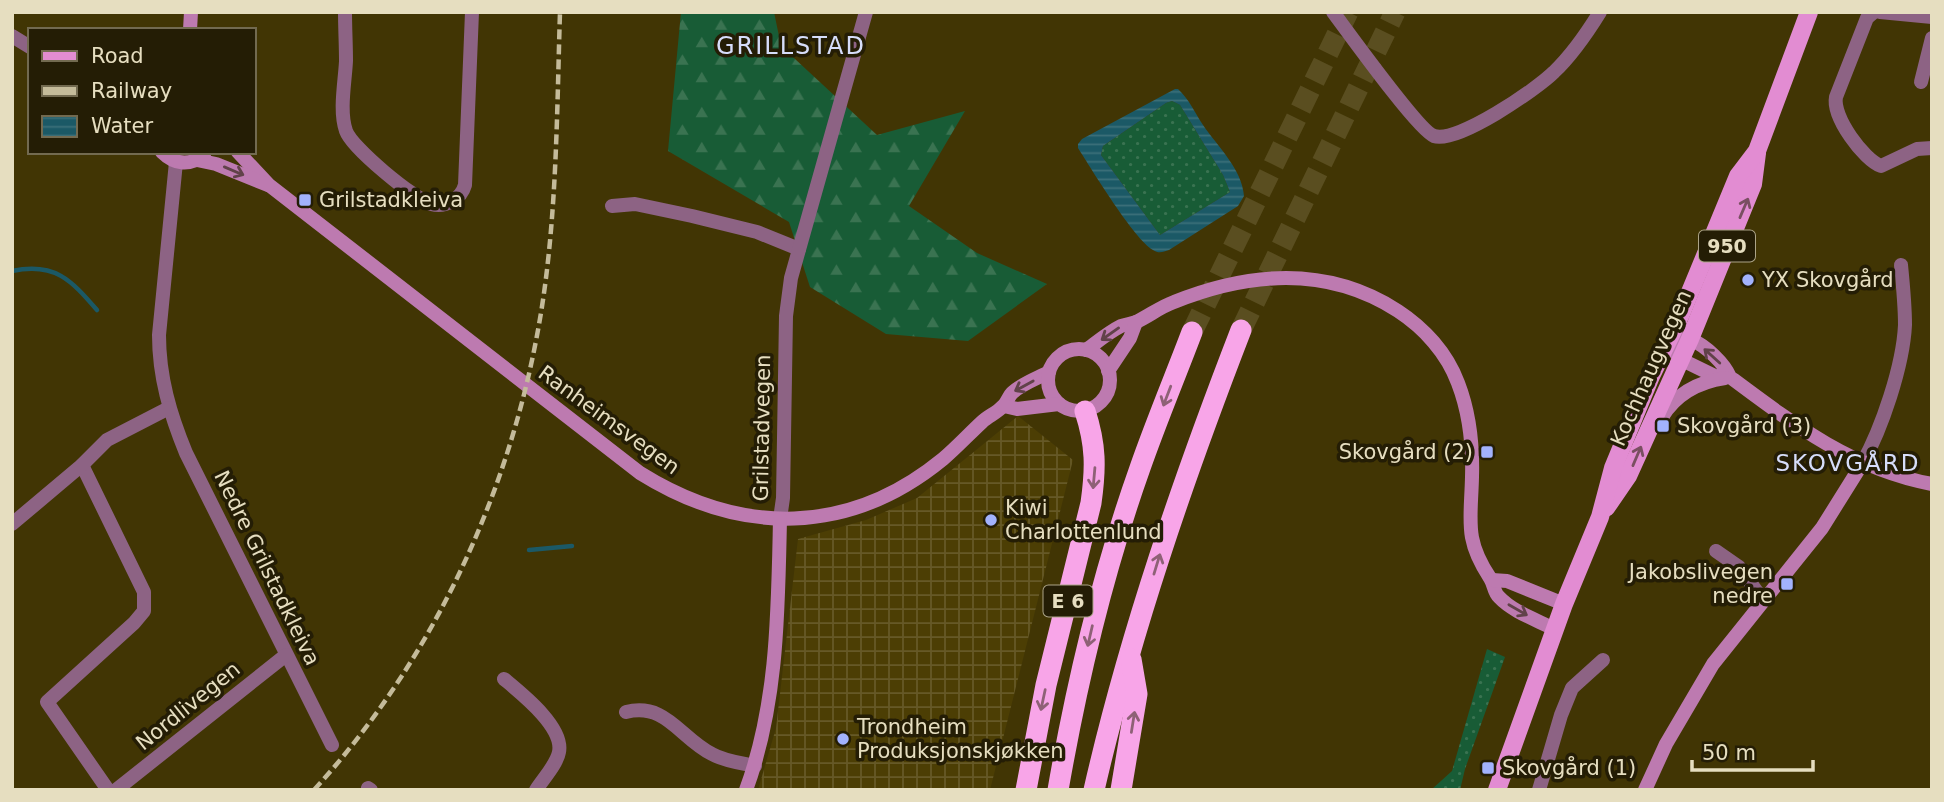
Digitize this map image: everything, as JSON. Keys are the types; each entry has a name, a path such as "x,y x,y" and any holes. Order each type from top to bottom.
{"highway":[{"path":"1094,790 1130,653 1199,439 1241,330"},
{"name":"E 6","path":"1058,790 1079,683 1107,575 1140,468 1192,332"},
{"name":"E 6","path":"1026,790 1046,685 1091,503 1095,452 1085,411"},
{"path":"1121,790 1138,694 1130,653"}],"main road":[{"name":"Kochhaugvegen","path":"1600,517 1628,476 1681,359 1754,184 1757,151 1809,12"},
{"name":"Kochhaugvegen","path":"1497,790 1554,629 1600,517 1613,468 1738,176 1757,151"}],"street":[{"path":"345,12 344,101 347,134 359,150 421,200 445,205 460,196 465,185 472,12"},
{"name":"Grilstadvegen","path":"866,12 790,278 786,316 783,498 780,519 828,516 873,502 904,487 943,459 985,419 1004,406 1013,392 1049,372"},
{"path":"1333,12 1413,116 1432,136 1445,137 1456,135 1486,119 1554,72 1600,12"},
{"path":"1874,12 1867,18 1836,97 1840,119 1868,160 1881,166 1917,149 1932,148"},
{"path":"1880,12 1932,17"},
{"path":"12,36 28,46"},
{"path":"1921,82 1932,38"},
{"path":"165,154 176,162 183,163 201,156"},
{"name":"Ranheimsvegen","path":"240,154 269,186 640,473 682,497 706,506 746,516 780,519"},
{"name":"Ranheimsvegen","path":"201,156 269,186"},
{"name":"Nedre Grilstadkleiva","path":"176,162 159,335 159,359 169,408 186,453 332,745"},
{"path":"612,206 635,204 692,215 757,232 799,249"},
{"path":"1651,788 1666,744 1695,691 1735,633 1822,528 1862,464 1880,427 1902,348 1905,326 1901,265"},
{"path":"1086,350 1122,325 1136,322 1153,311 1196,294 1252,281 1292,277 1320,279 1367,293 1404,315 1443,353 1466,404 1472,447 1471,535 1478,560 1492,580 1497,596 1554,629"},
{"path":"1108,371 1130,338 1136,322"},
{"path":"1668,341 1689,339 1726,368 1725,378"},
{"path":"1668,341 1681,359 1725,378 1862,464 1932,484"},
{"path":"1086,350 1098,356 1108,371 1110,388 1104,399 1096,407 1085,411 1073,411 1059,404 1049,390 1049,372 1057,358 1066,352 1086,350"},
{"path":"1649,427 1661,418 1676,396 1725,378"},
{"path":"1004,406 1017,409 1059,404"},
{"path":"12,524 82,465 107,440 169,408"},
{"path":"82,465 144,592 144,611 47,702 108,790"},
{"path":"746,790 755,766 765,723 777,634 780,519"},
{"path":"1716,551 1739,567 1763,600"},
{"path":"1492,580 1507,581 1564,604"},
{"name":"Nordlivegen","path":"116,790 286,654"},
{"path":"1539,790 1561,715 1572,688 1603,660"},
{"path":"504,679 547,721 560,740 559,755 536,790"},
{"path":"626,712 640,709 657,712 711,754 755,766"}],"shaded area":[{"path":"1018,416 1073,460 990,790 758,790 776,728 798,539 866,520 917,498"}],"green space":[{"path":"681,12 774,12 781,46 877,135 965,111 909,206 977,253 1047,284 968,341 886,334 810,287 789,222 668,151"},
{"path":"1172,101 1180,105 1223,175 1230,192 1160,235 1101,155 1103,146"},
{"path":"1487,649 1505,657 1460,790 1431,790 1452,771"}],"water":[{"path":"1178,89 1234,167 1244,196 1238,206 1169,250 1157,252 1135,233 1103,187 1078,148 1082,139","holes":["1172,101 1180,105 1223,175 1230,192 1160,235 1101,155 1103,146 1166,103"]}],"waterway":[{"path":"12,271 51,271 70,282 97,310"},
{"path":"529,550 572,546"}],"tunnel":[{"path":"1192,332 1348,12"},
{"path":"1241,330 1395,12"}],"railway":[{"path":"314,790 359,737 399,680 435,621 466,559 493,495 515,429 532,361 544,293 552,223 560,12"}],"place":[{"name":"Grilstadkleiva","path":"305,200"},
{"name":"YX Skovgård","path":"1748,280"},
{"name":"Skovgård (3)","path":"1663,426"},
{"name":"Skovgård (2)","path":"1487,452"},
{"name":"Kiwi Charlottenlund","path":"991,520"},
{"name":"Jakobslivegen nedre","path":"1787,584"},
{"name":"Trondheim Produksjonskjøkken","path":"843,739"},
{"name":"Skovgård (1)","path":"1488,768"}],"district":[{"name":"GRILLSTAD","path":"791,46"},
{"name":"SKOVGÅRD","path":"1848,463"}]}
